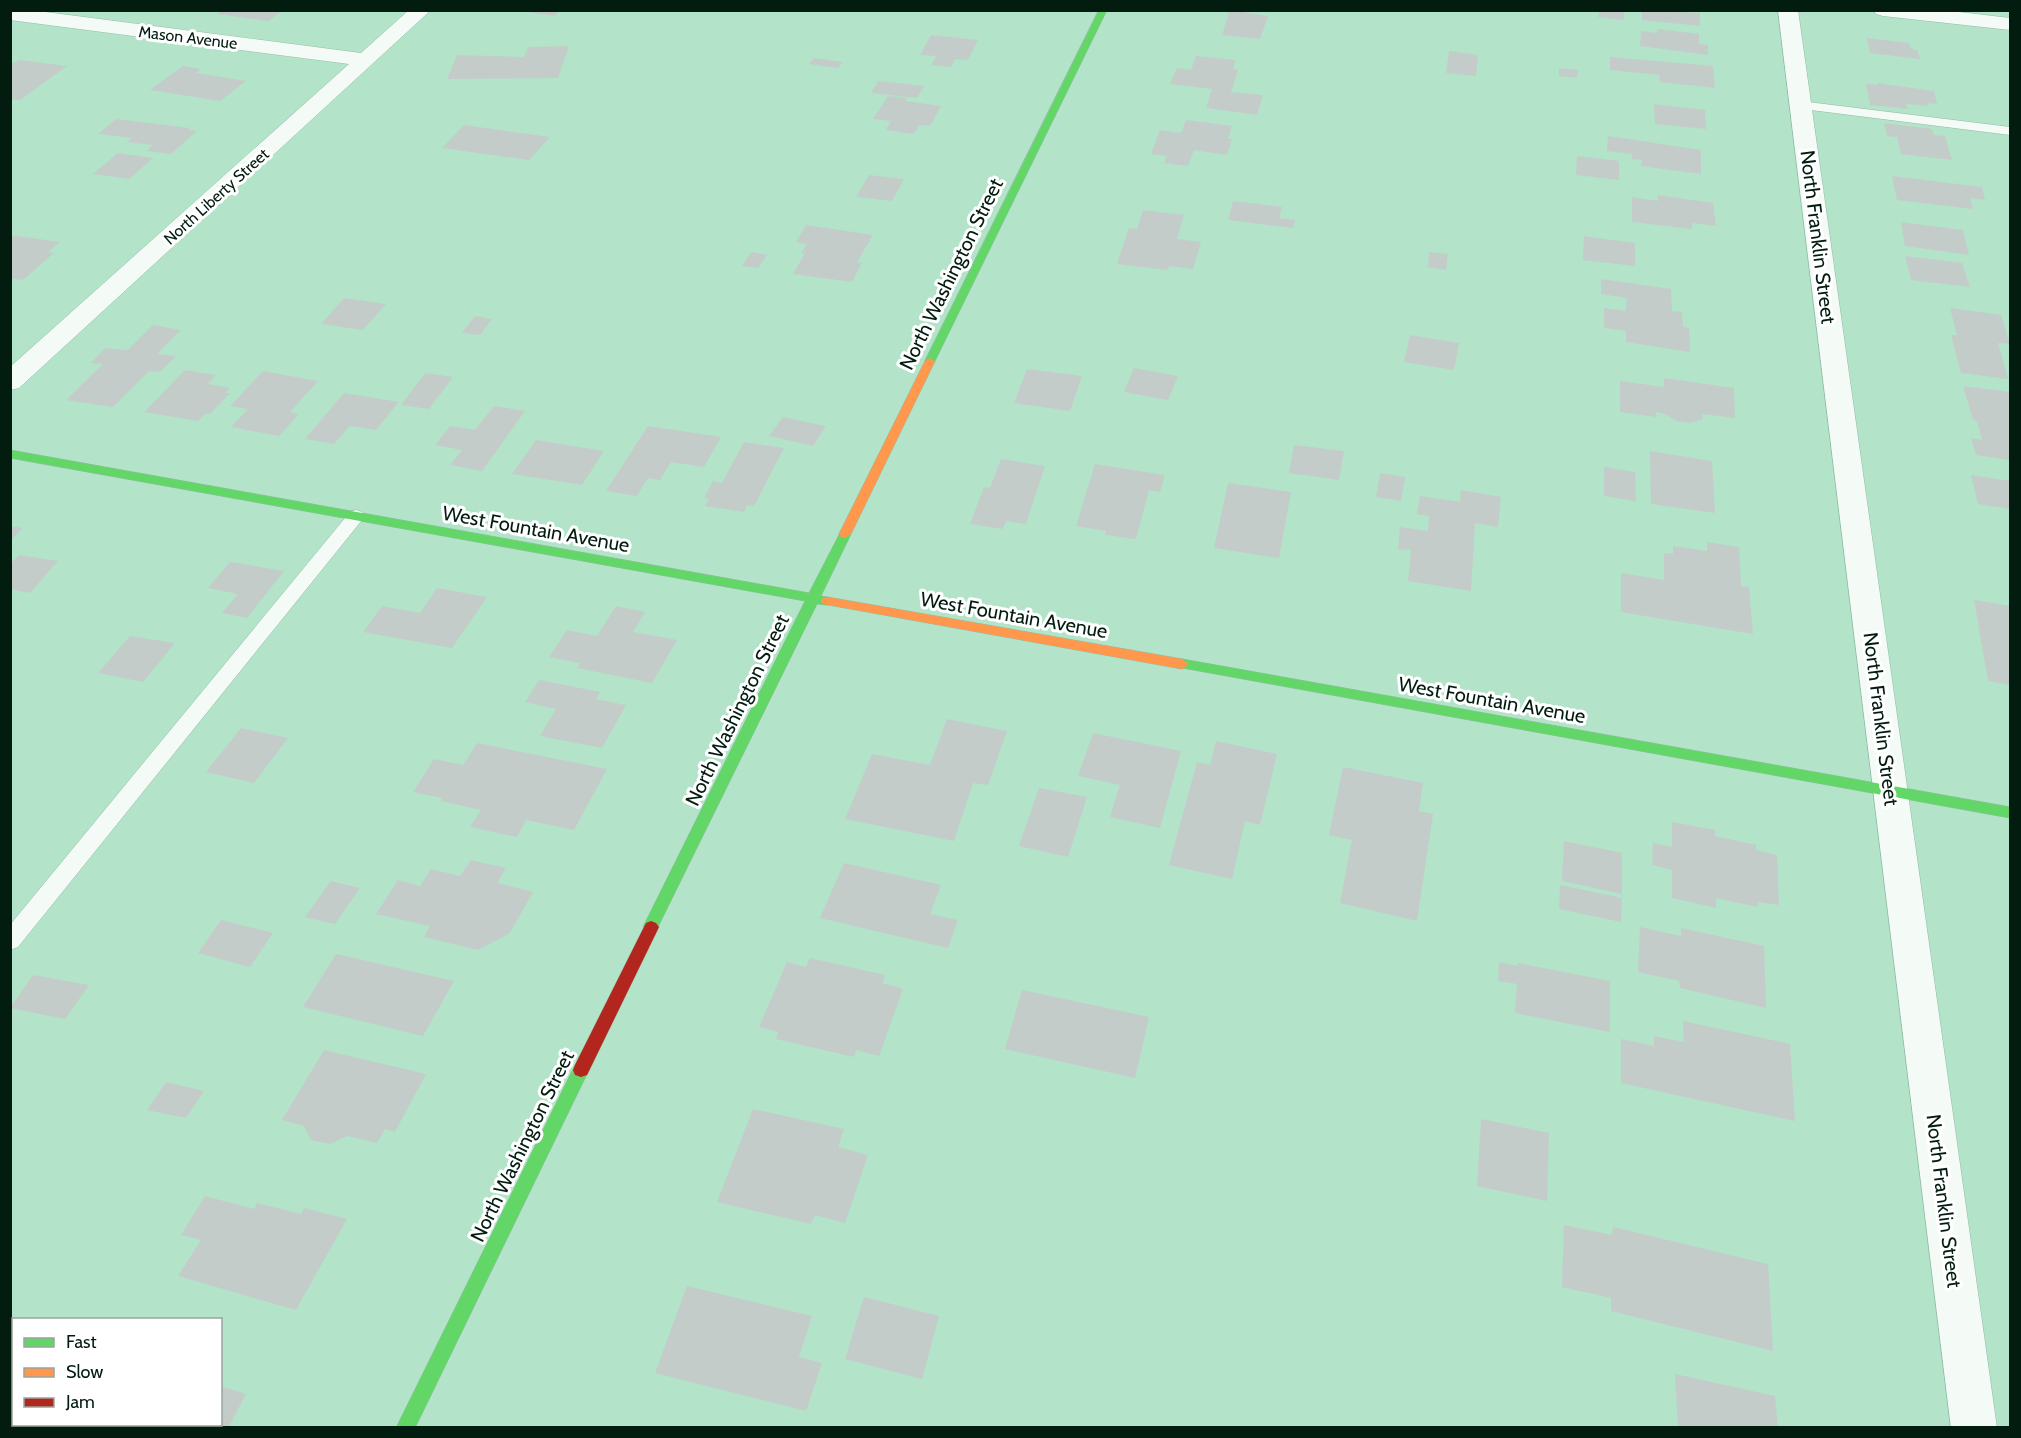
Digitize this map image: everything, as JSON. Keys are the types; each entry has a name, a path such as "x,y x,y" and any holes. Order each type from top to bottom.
{"street":[{"name":"North Liberty Street","path":"10,382 421,10"},
{"name":"North Washington Street","path":"405,1428 1103,10"},
{"name":"North Franklin Street","path":"1788,10 1974,1428"},
{"path":"1883,10 2010,24"},
{"name":"Mason Avenue","path":"10,14 366,60"},
{"name":"West Fountain Avenue","path":"10,454 2010,813"}],"lane":[{"path":"1800,105 2010,132"},
{"path":"10,941 356,516"}],"building":[{"path":"221,10 282,10 269,21 217,14"},
{"path":"515,10 560,10 555,16"},
{"path":"1222,10 1247,10 1246,13 1268,16 1260,39 1222,35 1229,13"},
{"path":"1599,10 1624,10 1624,20 1598,17"},
{"path":"1642,10 1700,13 1700,26 1642,20"},
{"path":"1657,29 1699,34 1699,44 1708,45 1708,55 1640,46 1641,31 1657,33"},
{"path":"931,35 978,40 968,60 955,59 951,67 931,65 936,56 920,55"},
{"path":"1867,38 1909,43 1911,49 1917,50 1920,59 1870,53"},
{"path":"569,46 558,78 447,79 457,55 524,57 528,47"},
{"path":"1449,51 1478,55 1476,76 1446,73"},
{"path":"1196,56 1236,60 1233,69 1238,70 1231,92 1263,95 1257,115 1206,108 1212,89 1170,84 1177,68 1191,70"},
{"path":"1610,57 1713,66 1715,88 1660,82 1659,75 1610,70"},
{"path":"814,58 843,62 838,68 809,64"},
{"path":"20,60 67,66 20,100 10,99 10,64"},
{"path":"183,66 201,69 196,73 246,81 220,101 150,90"},
{"path":"1559,68 1578,70 1577,78 1559,76"},
{"path":"878,81 924,86 917,98 871,93"},
{"path":"1877,83 1934,91 1937,104 1927,103 1928,106 1906,104 1908,109 1870,105 1866,84 1878,85"},
{"path":"888,96 941,106 930,126 919,125 914,134 886,130 891,121 873,119"},
{"path":"1654,104 1705,110 1706,129 1655,124"},
{"path":"116,119 190,128 188,130 197,131 171,154 146,151 153,145 127,142 132,138 98,134"},
{"path":"1186,120 1232,126 1228,139 1232,139 1227,155 1194,150 1188,166 1164,163 1167,156 1151,154 1160,130 1181,133"},
{"path":"1884,123 1932,129 1934,135 1945,136 1952,160 1901,154 1897,137 1887,136"},
{"path":"464,125 550,137 529,160 442,148"},
{"path":"1608,136 1701,150 1701,174 1641,166 1642,160 1632,159 1632,154 1607,151"},
{"path":"118,153 153,158 129,179 93,174"},
{"path":"1577,156 1619,161 1619,180 1576,175"},
{"path":"869,175 904,179 892,201 856,197"},
{"path":"1892,176 1982,187 1985,200 1970,198 1973,209 1897,200"},
{"path":"1658,195 1713,203 1716,226 1692,223 1692,229 1632,222 1632,197 1658,201"},
{"path":"1233,201 1282,207 1279,218 1295,220 1293,228 1228,220"},
{"path":"1143,210 1184,215 1177,239 1201,242 1193,269 1169,266 1168,270 1117,264 1129,228 1137,229"},
{"path":"1901,222 1963,230 1969,255 1905,246"},
{"path":"806,225 873,235 857,262 862,263 852,282 793,274 805,253 801,253 807,244 796,242"},
{"path":"10,235 60,242 48,252 54,253 23,280 10,278"},
{"path":"1584,236 1635,243 1635,266 1583,260"},
{"path":"751,252 767,255 758,268 742,266"},
{"path":"1429,252 1448,254 1446,270 1428,267"},
{"path":"1905,256 1962,263 1970,287 1911,280"},
{"path":"1601,279 1671,289 1672,311 1682,312 1683,327 1689,328 1690,352 1626,342 1626,331 1604,328 1604,308 1626,311 1627,298 1601,294"},
{"path":"344,298 386,304 363,330 321,324"},
{"path":"1950,308 2001,315 2010,344 1998,343 2008,379 1961,373 1951,335 1957,335"},
{"path":"475,316 492,319 480,335 462,333"},
{"path":"153,325 181,330 157,354 176,356 160,372 149,371 113,407 66,400 103,364 91,363 105,348 128,350"},
{"path":"1410,335 1459,343 1454,370 1404,362"},
{"path":"1134,368 1178,376 1168,400 1124,392"},
{"path":"1027,369 1082,376 1070,411 1014,403"},
{"path":"185,370 216,375 208,384 230,388 225,393 230,393 210,414 205,414 198,421 144,412"},
{"path":"263,371 318,381 290,412 299,414 279,436 231,427 248,409 230,406"},
{"path":"425,373 453,377 429,409 401,405"},
{"path":"1664,378 1734,388 1735,418 1702,414 1703,419 1691,423 1676,421 1665,414 1656,412 1656,417 1620,412 1620,381 1664,387"},
{"path":"1963,386 2010,392 2010,460 1976,455 1971,438 1982,440 1977,421 1973,420"},
{"path":"344,393 399,402 376,430 350,426 334,444 305,439"},
{"path":"494,406 525,411 482,471 450,465 462,450 435,445 450,426 475,430"},
{"path":"783,417 826,426 813,446 769,436"},
{"path":"648,426 721,437 704,467 671,462 660,480 648,478 637,496 606,491"},
{"path":"536,440 604,451 582,485 512,474"},
{"path":"744,442 784,448 754,506 747,505 744,512 705,506 709,499 704,498 713,481 722,483"},
{"path":"1294,445 1344,451 1339,480 1289,473"},
{"path":"1650,451 1712,461 1715,513 1651,504"},
{"path":"1001,459 1045,466 1026,524 1006,521 1003,529 970,524 984,487 990,488"},
{"path":"1095,464 1165,475 1160,492 1149,490 1136,539 1105,535 1106,531 1076,526"},
{"path":"1604,467 1635,472 1636,501 1604,496"},
{"path":"1380,473 1405,477 1401,501 1376,497"},
{"path":"1971,475 2010,481 2010,509 1978,504"},
{"path":"1228,483 1291,492 1279,558 1214,548"},
{"path":"1461,490 1501,497 1498,527 1475,523 1471,591 1408,581 1411,550 1398,549 1400,527 1428,531 1429,516 1417,514 1420,496 1460,502"},
{"path":"10,526 23,528 10,541"},
{"path":"1707,542 1739,547 1741,586 1749,587 1753,634 1621,612 1621,573 1664,580 1664,553 1673,554 1673,546 1707,551"},
{"path":"19,555 58,561 30,593 10,589 10,564"},
{"path":"230,562 284,571 247,618 222,613 238,594 208,588"},
{"path":"437,588 487,597 452,648 363,632 382,606 420,613"},
{"path":"1974,600 2010,606 2010,685 1988,681"},
{"path":"616,606 645,612 633,632 677,640 652,683 577,668 580,663 549,657 567,630 597,636"},
{"path":"130,636 175,643 143,682 98,673"},
{"path":"539,680 600,692 596,699 626,705 602,748 540,736 556,709 525,702"},
{"path":"947,719 1007,731 988,785 973,783 954,841 845,819 872,754 930,765"},
{"path":"241,728 288,738 254,783 206,772"},
{"path":"1093,733 1181,751 1160,828 1110,817 1120,785 1078,776"},
{"path":"1216,741 1277,754 1260,825 1245,821 1232,879 1169,865 1197,762 1210,765"},
{"path":"477,743 607,769 574,830 526,820 517,837 470,827 481,810 413,792 434,759 463,765"},
{"path":"1343,767 1423,783 1419,811 1433,814 1417,921 1340,903 1352,840 1329,835"},
{"path":"1039,788 1087,797 1068,857 1019,846"},
{"path":"1672,822 1715,830 1715,836 1756,845 1756,850 1777,855 1779,905 1758,902 1758,907 1716,898 1716,908 1672,898 1672,870 1652,865 1653,843 1672,847"},
{"path":"1564,841 1622,853 1622,894 1562,881"},
{"path":"471,860 506,868 497,883 533,892 510,933 478,950 424,937 430,926 376,914 398,880 420,886 431,869 460,876"},
{"path":"844,863 941,885 930,914 958,920 948,948 820,918"},
{"path":"331,881 360,888 335,924 305,917"},
{"path":"1560,885 1622,898 1621,922 1559,909"},
{"path":"221,920 273,933 250,967 198,953"},
{"path":"1640,927 1681,936 1681,928 1764,946 1766,1008 1680,988 1679,981 1638,972"},
{"path":"336,954 454,981 423,1036 303,1007"},
{"path":"810,958 885,975 882,983 903,989 879,1056 856,1050 854,1057 776,1039 778,1032 759,1027 787,962 806,967"},
{"path":"1499,962 1517,966 1518,963 1610,981 1610,1032 1515,1013 1517,984 1498,981"},
{"path":"33,975 89,985 65,1019 10,1008"},
{"path":"1022,990 1149,1017 1135,1078 1005,1049"},
{"path":"1683,1021 1790,1044 1795,1121 1621,1083 1621,1039 1654,1046 1654,1036 1684,1042"},
{"path":"324,1050 426,1074 395,1132 385,1129 377,1143 347,1136 330,1144 311,1140 304,1126 282,1120"},
{"path":"166,1082 204,1091 186,1118 147,1110"},
{"path":"753,1109 844,1129 838,1147 868,1155 845,1223 815,1215 811,1224 717,1202"},
{"path":"1481,1119 1549,1133 1547,1201 1477,1186"},
{"path":"205,1196 254,1209 257,1203 301,1214 304,1208 347,1219 296,1310 178,1276 201,1240 181,1235"},
{"path":"1564,1225 1612,1235 1613,1227 1768,1264 1773,1351 1611,1311 1611,1298 1562,1287"},
{"path":"687,1286 812,1316 799,1357 822,1363 806,1411 655,1373"},
{"path":"864,1297 939,1316 922,1379 845,1359"},
{"path":"1675,1374 1775,1396 1778,1428 1678,1428"},
{"path":"222,1387 246,1394 228,1428 66,1428 67,1426 222,1426"}],"traffic: fast":[{"path":"930,361 1103,10"},
{"path":"10,454 827,601"},
{"path":"651,927 845,534"},
{"path":"1182,664 2010,813"},
{"path":"405,1428 581,1070"}],"traffic: slow":[{"path":"845,534 930,361"},
{"path":"827,601 1182,664"}],"traffic: jam":[{"path":"581,1070 651,927"}]}
